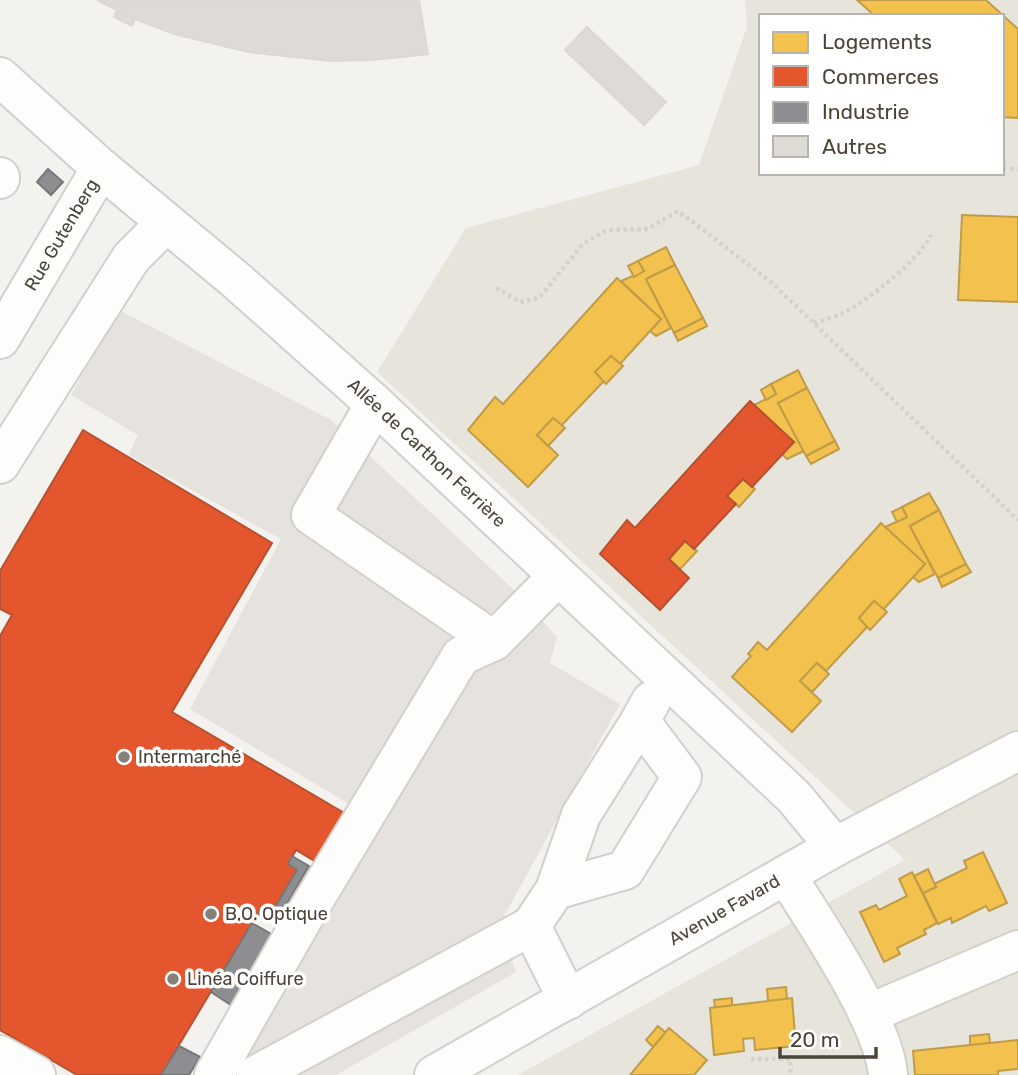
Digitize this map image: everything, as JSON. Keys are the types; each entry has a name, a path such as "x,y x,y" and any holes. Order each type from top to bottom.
{"street":[{"name":"Allée de Carthon Ferrière","path":"0,77 101,168 237,281 375,404 794,797 835,847"},
{"name":"Rue Gutenberg","path":"0,339 101,168"},
{"path":"0,464 131,258 166,223"},
{"path":"375,404 311,515 494,640"},
{"path":"214,1075 308,911 461,656 494,640 557,577"},
{"path":"256,1075 531,926 555,890 581,815 666,676"},
{"path":"555,890 625,870 682,777 640,721"},
{"name":"Avenue Favard","path":"434,1075 835,847 1018,751"},
{"path":"786,875 868,1014 887,1062 888,1075"},
{"path":"531,926 568,1000"},
{"path":"868,1014 1018,950"},
{"path":"0,1055 36,1075"}],"path":[{"path":"496,288 520,302 539,298 583,244 607,230 648,229 678,211 771,282 1018,520"},
{"path":"814,323 845,313 890,279 925,246 931,235"},
{"path":"751,1059 790,1059 791,1075"}],"shaded area":[{"path":"745,0 1018,0 1018,1075 518,1075 905,860 377,372 466,228 699,165 747,27"},
{"path":"119,310 331,420 511,587 557,637 550,663 620,704 500,924 516,972 336,1075 237,1075 244,1050 381,823 190,709 281,539 128,455 138,435 71,395"}],"building: Logements":[{"path":"857,0 986,0 1001,14 873,14"},
{"path":"1004,16 1018,29 1018,118 1004,117"},
{"path":"962,215 1018,217 1018,302 958,300"},
{"path":"666,247 675,265 646,279 671,328 656,336 650,331 661,319 621,281 644,271 638,261"},
{"path":"638,261 644,271 634,277 628,266"},
{"path":"675,265 703,318 674,333 646,279"},
{"path":"617,278 661,319 620,364 611,356 595,372 604,381 562,425 553,418 537,435 558,455 528,487 468,430 495,397 503,404"},
{"path":"703,318 707,326 678,341 674,333"},
{"path":"611,356 623,366 606,384 595,372"},
{"path":"798,370 807,388 778,403 804,451 787,459 782,454 794,442 754,405 776,394 771,384"},
{"path":"771,384 776,394 766,400 761,390"},
{"path":"807,388 835,441 806,456 778,403"},
{"path":"553,418 565,428 548,446 537,435"},
{"path":"835,441 839,449 811,464 806,456"},
{"path":"743,479 755,489 739,507 727,496"},
{"path":"929,493 939,510 910,526 935,574 919,582 913,577 925,564 885,527 907,517 902,507"},
{"path":"902,507 907,517 897,522 892,512"},
{"path":"939,510 966,564 938,578 910,526"},
{"path":"881,523 925,564 883,610 874,601 859,618 868,626 826,671 817,663 800,681 821,701 792,732 732,677 751,656 748,654 758,642 767,650"},
{"path":"685,541 697,551 680,569 669,559"},
{"path":"966,564 971,572 942,587 938,578"},
{"path":"874,601 887,612 870,630 859,618"},
{"path":"817,663 829,674 812,692 800,681"},
{"path":"983,852 1007,903 989,911 986,906 952,923 951,918 938,924 923,893 936,887 934,884 967,868 964,861"},
{"path":"928,869 936,887 923,893 914,876"},
{"path":"912,872 937,923 924,930 926,934 897,948 900,954 884,962 860,912 876,905 879,910 907,896 899,879"},
{"path":"786,987 787,999 768,1001 767,989"},
{"path":"732,998 732,1006 715,1008 714,1000"},
{"path":"792,998 796,1046 755,1050 754,1038 743,1039 744,1051 714,1055 710,1008"},
{"path":"658,1026 666,1033 653,1047 646,1040"},
{"path":"669,1028 707,1060 694,1075 630,1075"},
{"path":"989,1034 990,1043 970,1046 970,1036"},
{"path":"1018,1040 1018,1069 998,1071 998,1075 915,1075 913,1051"}],"building: Commerces":[{"path":"750,401 794,442 752,487 743,479 727,496 736,504 694,549 685,541 669,559 689,578 660,610 600,554 627,520 635,528"},
{"name":"Intermarché","path":"83,430 272,543 172,712 346,814 316,862 296,850 288,864 297,870 272,912 262,906 161,1075 77,1075 0,1030 0,636 12,615 0,609 0,571"}],"building: Industrie":[{"path":"48,169 63,182 51,195 37,182"},
{"path":"292,856 309,866 275,924 258,914 262,906 272,912 297,870 288,864"},
{"path":"252,923 273,935 231,1005 211,992"},
{"path":"179,1046 200,1057 189,1075 161,1075"}],"building: Autres":[{"path":"97,0 419,0 428,54 330,61 248,52 174,34"},
{"path":"117,10 135,19 132,26 114,17"},
{"path":"587,27 666,102 644,125 565,50"}],"place":[{"name":"Intermarché","path":"124,757"},
{"name":"B.O. Optique","path":"211,914"},
{"name":"Linéa Coiffure","path":"173,979"}]}
